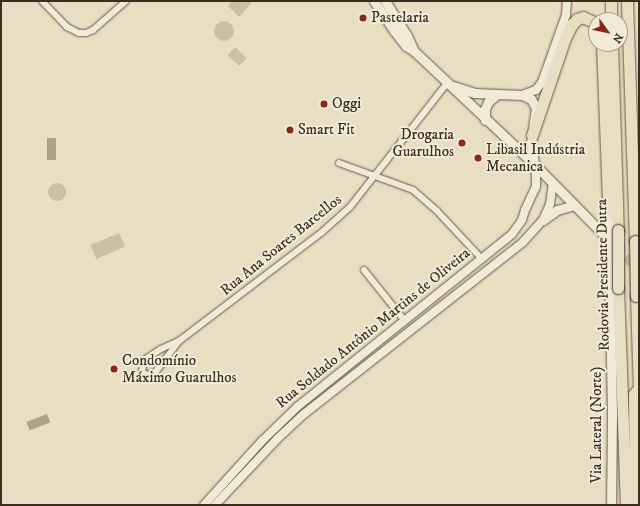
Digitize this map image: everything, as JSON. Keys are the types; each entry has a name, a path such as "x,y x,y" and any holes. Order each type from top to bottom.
{"highway":[{"path":"611,1 611,12"},
{"path":"628,1 639,405"},
{"path":"532,135 565,38 572,24 577,19 583,17 588,19"},
{"path":"602,52 608,200 617,225"},
{"name":"Rodovia Presidente Dutra","path":"612,52 618,288 626,505"},
{"path":"635,505 634,394 638,388"}],"main road":[{"path":"374,1 401,41 450,84 485,120 534,164 605,236"},
{"path":"385,1 411,42 414,51"},
{"path":"450,84 475,93 522,95 531,99 536,108 531,148 534,164"},
{"path":"485,120 485,109 488,102 496,95"},
{"name":"Via Lateral (Norte)","path":"608,200 612,416 611,505"},
{"path":"543,220 557,210 574,205"}],"street":[{"path":"42,1 67,27 79,33 86,33 93,30 126,1"},
{"path":"522,95 536,90 542,82 566,15 567,1"},
{"name":"Rua Ana Soares Barcellos","path":"179,341 336,220 350,207 450,84"},
{"path":"339,163 412,190 437,211 481,258"},
{"name":"Rua Soldado Antônio Martins de Oliveira","path":"204,505 263,440 298,407 513,232 522,220 536,186 534,164"},
{"name":"Rua Soldado Antônio Martins de Oliveira","path":"215,505 277,439 304,414 523,242 543,220 550,204 553,183"},
{"path":"513,232 523,242"},
{"path":"364,270 404,320"},
{"path":"438,292 447,303"},
{"path":"179,341 156,372 147,375 142,372 144,360 161,349 179,341"}],"shaded area":[{"path":"232,1 253,1 239,17 228,6"},
{"path":"220,21 228,21 234,27 234,35 228,41 220,41 214,35 214,27"},
{"path":"235,47 247,58 239,66 227,55"},
{"path":"47,138 56,138 56,160 47,160"},
{"path":"53,183 61,183 66,188 64,199 61,201 53,201 48,196 48,188"},
{"path":"119,233 125,247 96,259 90,245"},
{"path":"47,414 50,422 30,430 26,422"}],"tunnel":[{"path":"616,247 638,269"}],"place":[{"name":"Pastelaria","path":"363,18"},
{"name":"Oggi","path":"324,104"},
{"name":"Smart Fit","path":"290,130"},
{"name":"Drogaria Guarulhos","path":"462,143"},
{"name":"Libasil Indústria Mecanica","path":"478,158"},
{"name":"Condomínio Máximo Guarulhos","path":"114,369"}]}
